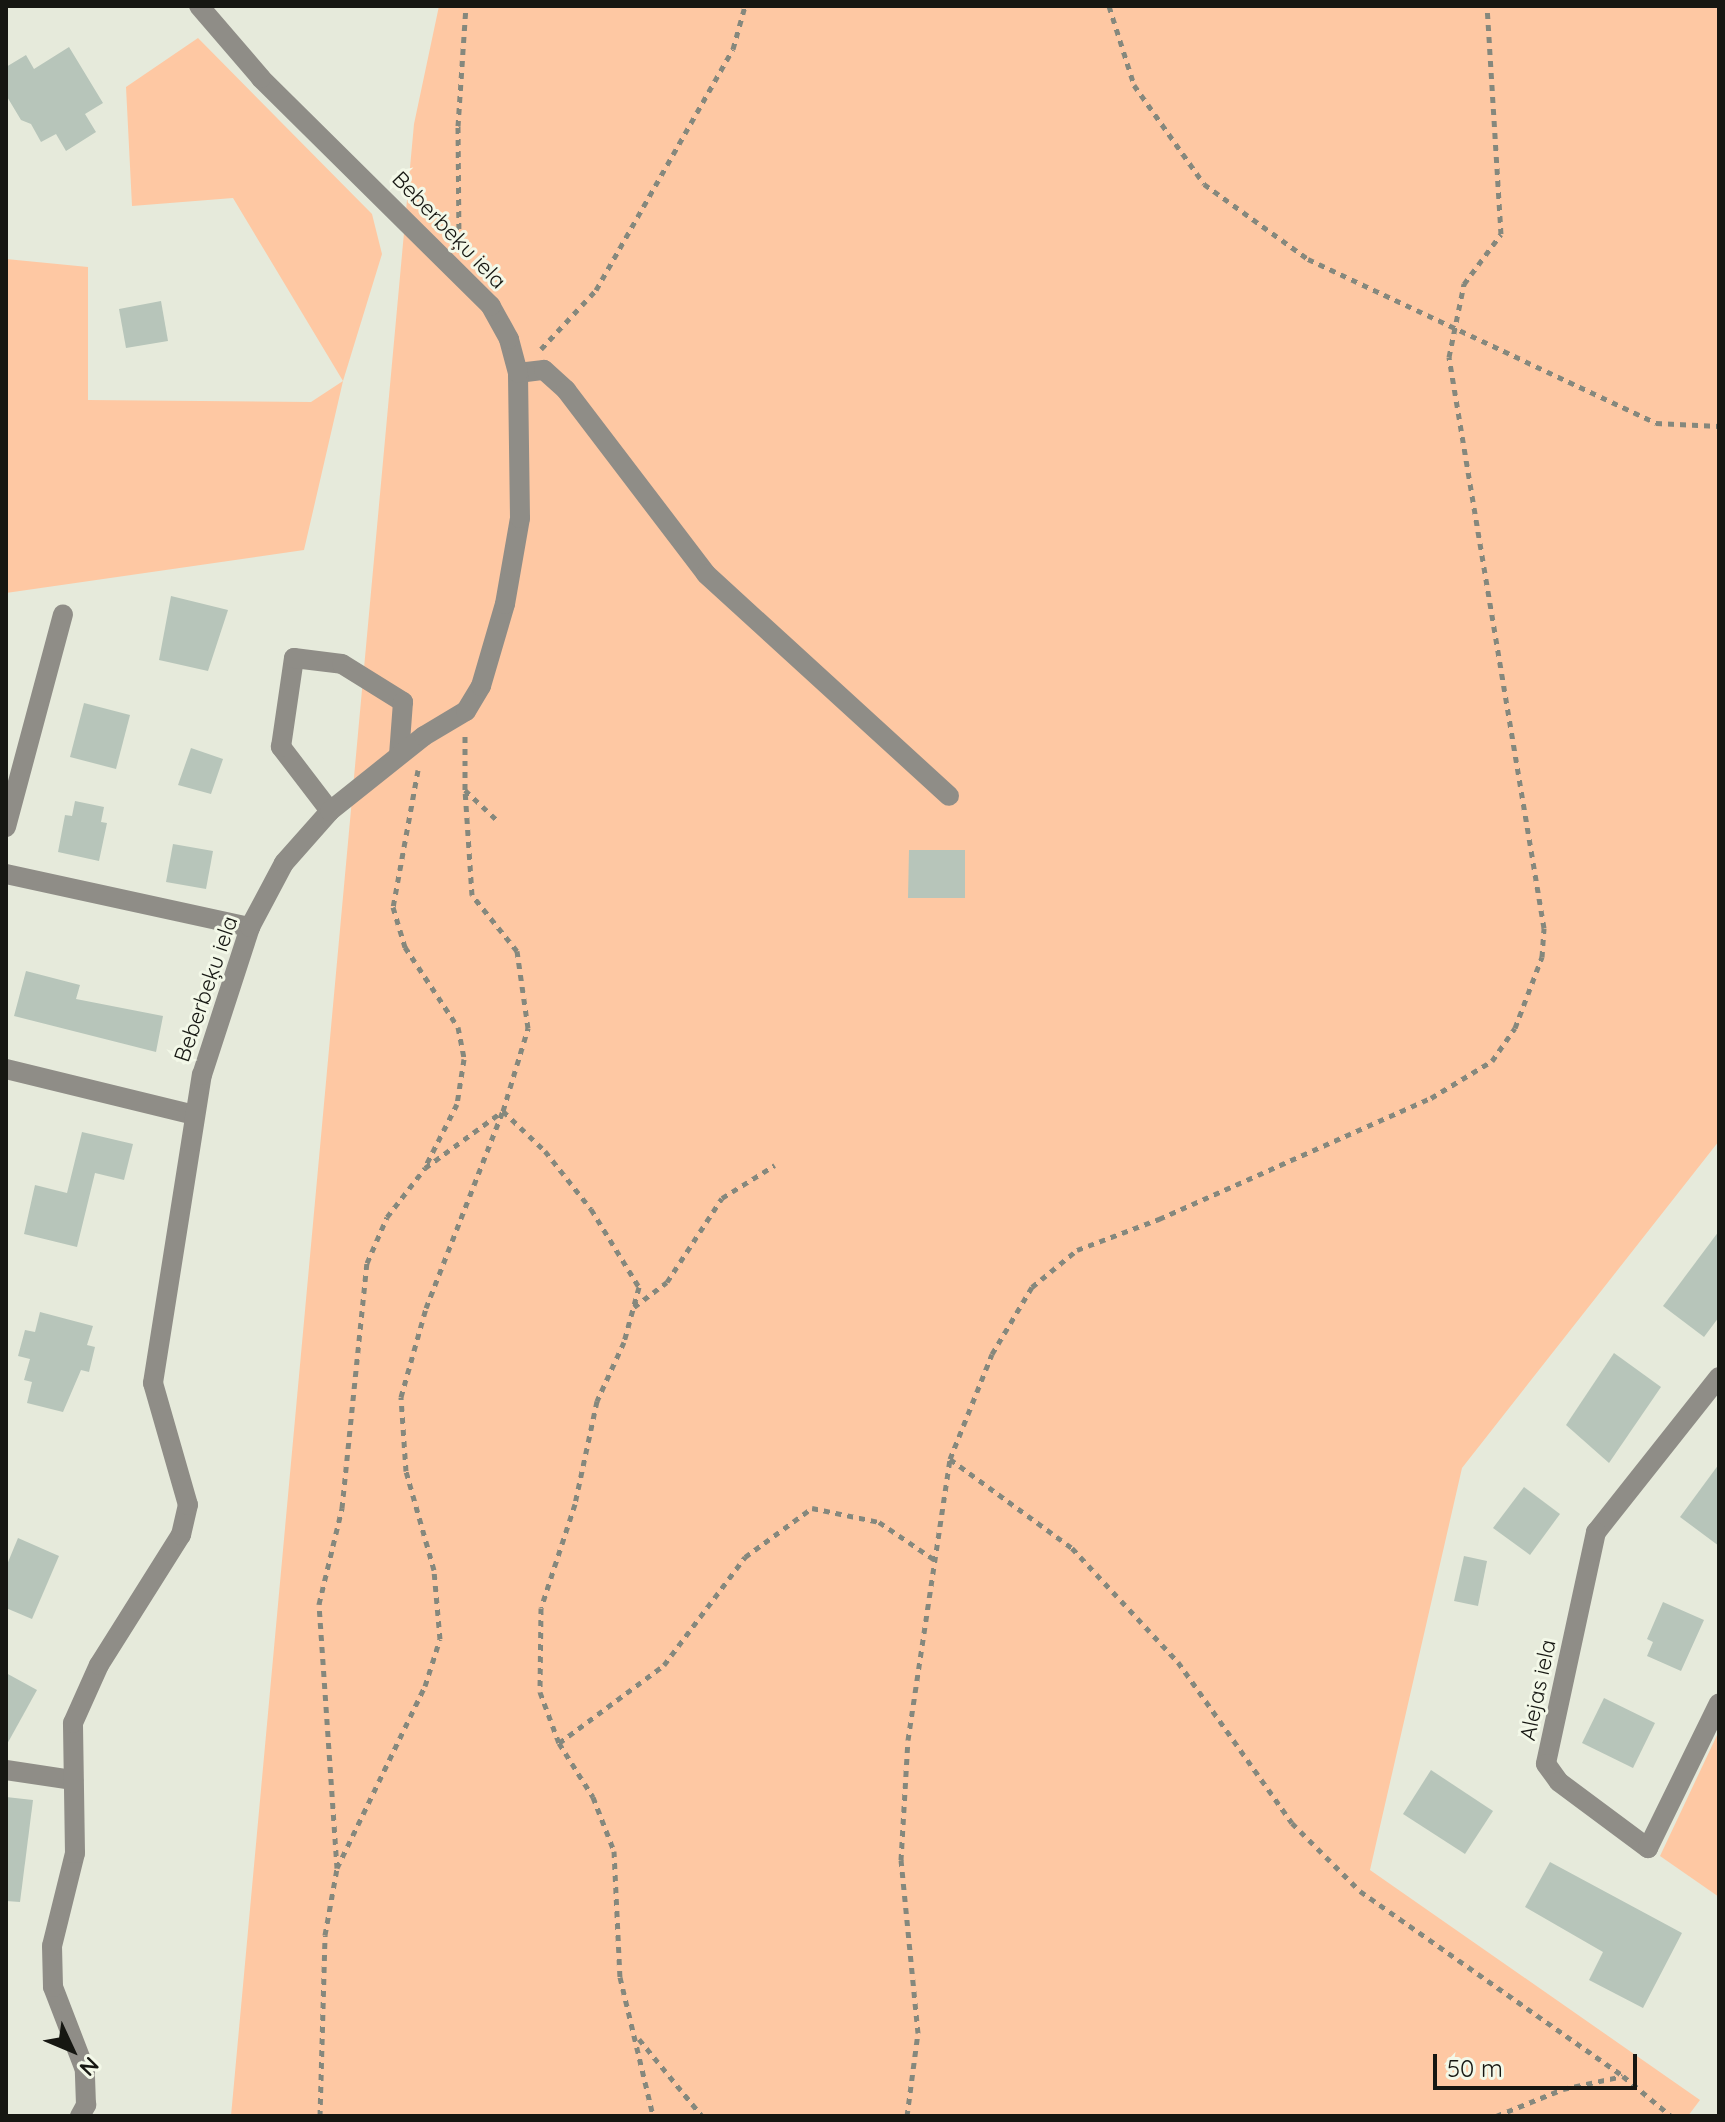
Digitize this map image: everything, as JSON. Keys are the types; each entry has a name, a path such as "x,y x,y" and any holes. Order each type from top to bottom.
{"street":[{"name":"Beberbeķu iela","path":"80,2116 86,2105 85,2070 53,1987 52,1946 75,1853 73,1723 99,1665 181,1535 188,1505 153,1383 194,1115 225,997 250,927 284,863 330,811 424,736 466,711 481,686 505,604 520,518 518,373 509,339 491,306 459,269 261,78 199,6"},
{"path":"518,373 544,370 566,390 706,574 949,796"},
{"path":"6,827 63,615"},
{"path":"330,811 281,747 294,658 342,664 403,702 399,755"},
{"path":"6,874 250,927"},
{"path":"6,1069 194,1115"},
{"name":"Alejas iela","path":"1719,1377 1596,1532 1546,1764 1559,1782 1648,1848 1719,1703"},
{"path":"6,1770 73,1780"}],"path":[{"path":"459,269 458,126 466,6"},
{"path":"518,373 596,290 733,49 745,6"},
{"path":"1109,6 1134,85 1204,184 1308,259 1656,423 1719,426"},
{"path":"907,2116 918,2033 901,1860 908,1740 950,1459 992,1354 1032,1287 1077,1250 1159,1219 1431,1098 1492,1061 1515,1028 1542,957 1544,928 1449,357 1464,284 1501,234 1487,6"},
{"path":"337,1868 425,1686 440,1639 434,1570 406,1471 401,1397 426,1308 503,1111 528,1028 517,951 472,895 465,790 466,711"},
{"path":"320,2116 325,1935 337,1868 319,1604 342,1508 367,1263 387,1217 425,1168 457,1104 464,1059 458,1027 405,947 393,907 424,736"},
{"path":"465,790 499,822"},
{"path":"425,1168 503,1111"},
{"path":"503,1111 545,1151 591,1209 639,1287 597,1401 575,1504 541,1608 540,1692 559,1743 593,1797 614,1851 620,1977 638,2038 653,2116"},
{"path":"633,1307 667,1282 722,1198 775,1165"},
{"path":"950,1459 1072,1548 1178,1662 1292,1823 1360,1891 1623,2076 1671,2116"},
{"path":"559,1743 664,1665 745,1557 812,1508 879,1522 935,1560"},
{"path":"638,2038 702,2116"},
{"path":"1496,2116 1563,2089 1623,2076"}],"shaded area":[{"path":"439,6 1719,6 1719,1141 1462,1468 1370,1870 1700,2100 1688,2116 231,2116 414,124"},
{"path":"198,38 372,214 382,254 343,381 233,198 132,206 126,87"},
{"path":"6,259 88,267 88,400 311,402 343,381 304,550 6,593"},
{"path":"1719,1731 1719,1897 1660,1856"}],"building":[{"path":"69,47 103,103 85,114 96,132 66,151 56,134 41,142 31,124 21,120 6,95 6,67 26,55 34,69"},
{"path":"161,301 168,341 126,348 119,309"},
{"path":"171,596 228,610 208,671 159,660"},
{"path":"84,703 130,715 116,769 70,757"},
{"path":"191,748 223,759 211,794 178,785"},
{"path":"75,801 104,807 101,822 107,823 99,861 58,852 65,815 72,816"},
{"path":"173,844 213,851 206,889 166,882"},
{"path":"909,850 965,850 965,898 908,898"},
{"path":"26,971 80,985 76,999 163,1016 156,1052 14,1016"},
{"path":"82,1132 133,1144 124,1180 95,1173 77,1247 24,1234 35,1185 67,1193"},
{"path":"1719,1231 1719,1317 1704,1337 1663,1306"},
{"path":"40,1312 93,1326 87,1345 95,1347 89,1372 81,1370 63,1412 27,1403 32,1382 24,1380 30,1359 18,1356 25,1330 35,1332"},
{"path":"1614,1353 1661,1387 1609,1463 1566,1425"},
{"path":"1719,1464 1719,1546 1680,1517"},
{"path":"1524,1487 1560,1514 1530,1555 1493,1528"},
{"path":"18,1538 59,1556 32,1619 6,1608 6,1567"},
{"path":"1464,1556 1487,1561 1478,1606 1454,1601"},
{"path":"1663,1602 1704,1620 1681,1671 1647,1656 1653,1642 1647,1639"},
{"path":"6,1673 37,1690 6,1746"},
{"path":"1604,1698 1655,1723 1633,1768 1582,1743"},
{"path":"1431,1770 1493,1811 1465,1854 1403,1814"},
{"path":"6,1797 33,1800 20,1902 6,1901"},
{"path":"1550,1862 1682,1933 1643,2008 1589,1980 1603,1952 1525,1907"}]}
